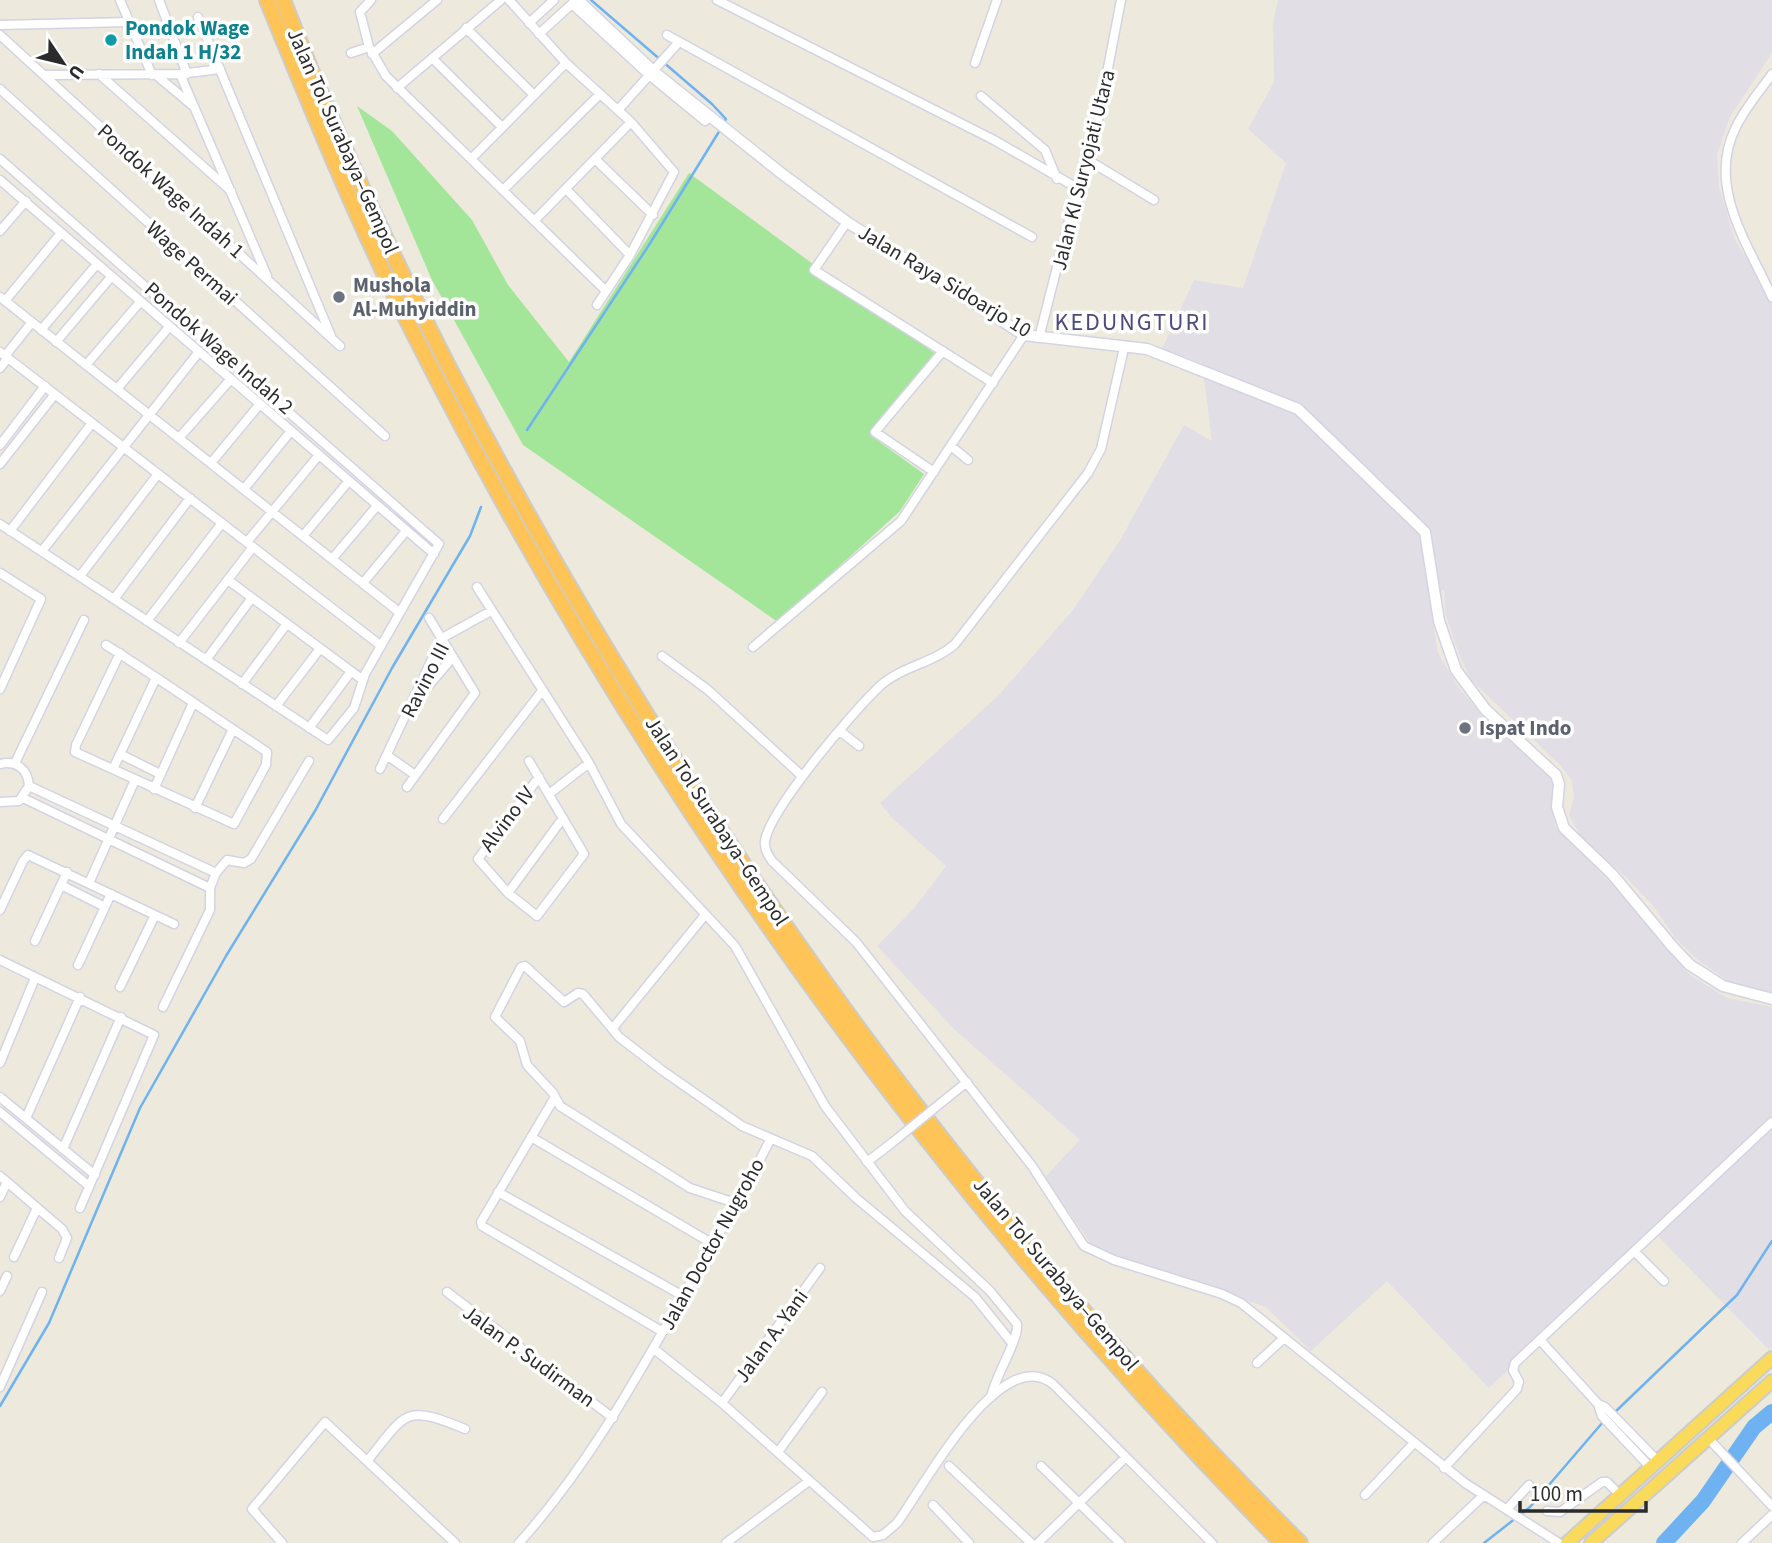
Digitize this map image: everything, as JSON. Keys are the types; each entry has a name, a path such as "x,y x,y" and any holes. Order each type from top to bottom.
{"highway":[{"name":"Jalan Tol Surabaya–Gempol","path":"267,0 321,133 415,337 484,468 579,634 663,771 752,905 845,1035 943,1162 1045,1286 1142,1396 1282,1543"},
{"name":"Jalan Tol Surabaya–Gempol","path":"283,0 340,140 407,284 482,432 590,621 736,855 896,1078 993,1202 1182,1419 1300,1543"},
{"path":"1567,1543 1772,1357"},
{"path":"1591,1543 1711,1441 1772,1381"}],"street":[{"name":"Pondok Wage Indah 1","path":"120,0 154,75 195,107"},
{"name":"Pondok Wage Indah 1","path":"159,0 195,107 268,279"},
{"path":"371,0 360,12 370,50 381,71 606,291"},
{"path":"351,53 370,50 438,0"},
{"path":"397,88 501,0"},
{"path":"509,0 566,63 631,122 674,172 630,255 597,304"},
{"path":"529,23 554,0"},
{"path":"718,0 994,141 1057,179 1079,189"},
{"path":"975,63 997,0"},
{"name":"Jalan KI Suryojati Utara","path":"1039,338 1088,160 1121,0"},
{"path":"539,34 575,1"},
{"name":"Jalan Raya Sidoarjo 10","path":"575,1 653,71 847,222 1024,335 1161,353 1298,409 1425,531 1439,621 1456,670 1485,709 1556,775 1559,784 1557,807 1564,828 1612,874 1690,965 1723,986 1772,999"},
{"name":"Pondok Wage Indah 1","path":"198,16 332,339"},
{"path":"0,25 129,22"},
{"path":"466,28 534,95"},
{"path":"667,35 1032,237"},
{"name":"Pondok Wage Indah 1","path":"0,36 340,346"},
{"path":"618,110 679,42"},
{"path":"432,58 502,127"},
{"path":"471,159 566,63"},
{"path":"44,75 154,75 220,69"},
{"name":"Pondok Wage Indah 1","path":"99,74 233,193"},
{"path":"1772,74 1736,126 1727,147 1723,173 1726,197 1772,297"},
{"name":"Wage Permai","path":"0,89 385,436"},
{"path":"503,190 600,93"},
{"path":"981,96 1045,150 1057,179"},
{"path":"534,221 631,122"},
{"name":"Pondok Wage Indah 2","path":"0,159 437,539 439,546 434,554"},
{"path":"595,159 653,215"},
{"path":"1088,160 1154,200"},
{"path":"0,180 434,554 380,645 363,680 354,708 330,740 0,524"},
{"path":"566,189 630,255"},
{"path":"0,231 26,201"},
{"path":"847,222 814,270 993,383"},
{"path":"61,233 2,299 400,612"},
{"path":"41,330 97,264"},
{"path":"56,342 111,277"},
{"path":"86,365 140,302"},
{"path":"0,368 4,355 32,322"},
{"path":"117,389 169,327"},
{"path":"753,647 901,521 1024,335"},
{"path":"1124,348 1101,449 1066,504 956,644 941,655 907,669 880,686 840,731 779,807 765,841 766,850 772,861 856,942 1032,1166 1084,1246 1114,1261 1232,1298 1444,1468 1559,1543"},
{"path":"934,472 875,432 943,351"},
{"path":"41,551 198,353"},
{"path":"4,355 380,645"},
{"path":"179,438 230,380"},
{"path":"0,445 45,386"},
{"path":"0,464 55,394"},
{"path":"211,463 259,405"},
{"path":"10,531 92,423"},
{"path":"244,489 290,431"},
{"path":"951,446 968,460"},
{"path":"179,643 228,580 273,512 319,456"},
{"path":"80,576 158,474"},
{"path":"303,536 348,482"},
{"path":"114,599 190,498"},
{"path":"332,559 377,506"},
{"path":"147,621 222,523"},
{"path":"363,583 406,531"},
{"path":"0,689 41,599 1,575"},
{"path":"228,580 318,650 363,680"},
{"path":"477,587 589,764 621,824 736,946 805,1074 867,1162 905,1211 972,1273 1011,1316 1018,1328 1013,1343 994,1377 990,1396"},
{"path":"206,660 251,599"},
{"name":"Ravino III","path":"380,769 442,638 491,611"},
{"path":"407,787 475,690 429,618"},
{"path":"15,763 84,620"},
{"path":"242,684 286,625"},
{"path":"106,645 120,653 267,752 266,765 234,824 80,756 75,749 120,653"},
{"path":"275,706 318,650"},
{"path":"663,656 708,690 802,776"},
{"path":"410,707 453,657"},
{"path":"309,728 350,673"},
{"path":"113,769 156,678"},
{"path":"443,819 542,691"},
{"path":"154,789 193,703"},
{"path":"195,808 233,729"},
{"path":"840,731 859,746"},
{"path":"120,754 160,774"},
{"path":"388,757 415,775"},
{"path":"163,1007 210,910 210,888 216,873 227,860 244,863 251,859 309,761"},
{"path":"529,761 584,850 582,860 540,915 533,915 508,894 563,818"},
{"path":"0,764 15,763 27,775 29,786 23,798 14,803 0,802"},
{"path":"549,794 589,764"},
{"name":"Alvino IV","path":"508,894 479,861 479,857 539,777"},
{"path":"89,883 135,780"},
{"path":"29,786 216,873"},
{"path":"23,798 210,888"},
{"path":"0,910 27,856 67,872 174,924"},
{"path":"35,941 67,872"},
{"path":"61,885 105,907"},
{"path":"78,965 111,894"},
{"path":"120,988 155,915"},
{"path":"613,1028 705,915"},
{"path":"0,960 152,1032 154,1038 80,1208"},
{"path":"738,1204 690,1188 560,1106 527,1065 520,1041 495,1017 521,967 525,966 564,1002 582,993 619,1037 742,1126 812,1156 856,1198 975,1297 1013,1343"},
{"path":"0,1063 35,978"},
{"path":"26,1118 80,998"},
{"path":"63,1149 121,1017"},
{"path":"867,1162 967,1082"},
{"path":"0,1097 95,1175"},
{"path":"555,1097 481,1222 482,1226 663,1332"},
{"path":"0,1112 89,1186"},
{"path":"1444,1468 1517,1389 1519,1382 1513,1366 1772,1122"},
{"path":"531,1137 713,1244"},
{"name":"Jalan Doctor Nugroho","path":"519,1543 575,1476 613,1418 738,1204 770,1140"},
{"path":"0,1197 3,1179"},
{"path":"3,1179 66,1235 59,1258"},
{"path":"498,1192 683,1296"},
{"path":"14,1257 37,1208"},
{"path":"1635,1252 1664,1281"},
{"name":"Jalan A. Yani","path":"722,1403 820,1268"},
{"path":"0,1291 7,1276"},
{"path":"0,1387 42,1292"},
{"name":"Jalan P. Sudirman","path":"447,1292 613,1418"},
{"path":"1257,1363 1284,1338"},
{"path":"1540,1340 1654,1464"},
{"path":"654,1349 722,1403 870,1536 883,1535 917,1497 966,1420 990,1396 1018,1379 1032,1375 1043,1377 1212,1543"},
{"path":"778,1452 822,1392"},
{"path":"368,1460 399,1422 413,1415 428,1413 465,1429"},
{"path":"282,1543 251,1509 318,1425 328,1423 455,1543"},
{"path":"1711,1441 1772,1506"},
{"path":"1365,1495 1414,1443"},
{"path":"1038,1543 1126,1457"},
{"path":"949,1466 1031,1543"},
{"path":"1041,1466 1120,1543"},
{"path":"726,1543 809,1481"},
{"path":"1547,1511 1560,1512 1602,1482 1607,1482 1620,1495"},
{"path":"1510,1511 1529,1485"},
{"path":"1433,1543 1484,1495"},
{"path":"933,1505 969,1543"},
{"path":"1742,1543 1772,1515"}],"shaded area":[{"path":"1278,0 1772,0 1772,53 1730,117 1717,155 1719,187 1735,240 1772,299 1772,993 1730,982 1698,960 1676,939 1654,907 1626,877 1580,835 1569,815 1574,797 1572,781 1561,766 1471,680 1446,616 1444,590 1429,597 1438,653 1459,688 1489,723 1554,779 1556,788 1553,815 1556,827 1639,912 1689,974 1727,998 1772,1007 1772,1347 1769,1350 1655,1233 1489,1388 1387,1281 1311,1351 1266,1307 1093,1247 1045,1177 1080,1140 954,1029 877,946 915,907 946,866 892,818 880,803 998,696 1072,611 1119,542 1184,425 1212,441 1202,363 1162,349 1194,280 1243,288 1286,163 1248,129 1274,82 1273,23"}],"green space":[{"path":"357,106 392,131 472,220 508,285 569,362 689,173 937,355 870,435 924,474 900,511 778,622 523,445 432,280"}],"waterway":[{"path":"591,0 712,104 726,119 723,124"},
{"path":"527,430 649,245 720,130"},
{"path":"0,1406 49,1323 140,1108 226,956 315,811 392,668 470,536 481,507"},
{"path":"1614,1413 1737,1295 1772,1241"},
{"path":"1664,1543 1703,1501 1754,1427 1772,1412"},
{"path":"1484,1543 1530,1507 1603,1422"}],"place":[{"name":"Pondok Wage Indah 1 H/32","path":"111,40"},
{"name":"Mushola Al-Muhyiddin","path":"339,297"},
{"name":"Ispat Indo","path":"1465,728"}],"district":[{"name":"KEDUNGTURI","path":"1132,322"}]}
